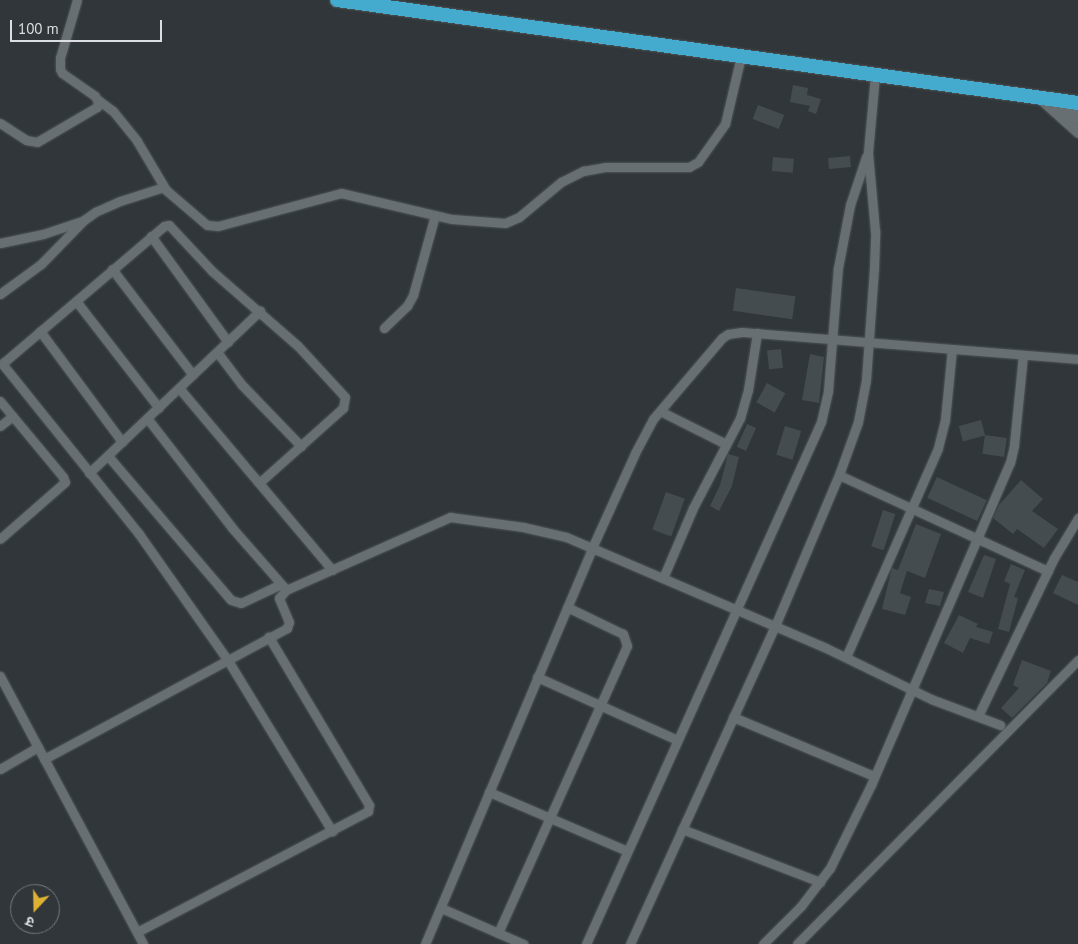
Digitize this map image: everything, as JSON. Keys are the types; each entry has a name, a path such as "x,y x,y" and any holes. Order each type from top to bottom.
{"highway":[{"path":"337,0 1078,103"}],"street":[{"path":"77,0 60,58 62,73 113,111 137,141 164,187 203,222 212,226 342,193 436,216 505,223 520,217 561,182 583,171 605,167 680,168 694,165 725,124 742,56"},
{"path":"630,944 775,626 839,475 864,400 869,342 874,231 868,152 874,75"},
{"path":"1040,98 1078,132"},
{"path":"0,123 26,140 37,142 94,111 97,107 97,99"},
{"path":"1058,100 1078,118"},
{"path":"586,944 735,609 821,422 828,390 838,268 845,228 855,189 868,152"},
{"path":"0,243 42,234 84,220 108,206 164,187"},
{"path":"384,328 408,306 413,295 436,216"},
{"path":"0,294 42,264 84,220"},
{"path":"259,484 343,408 345,398 298,346 212,271 170,226 164,226 151,236 5,360 3,364 130,522 226,660 332,831"},
{"path":"151,236 228,342"},
{"path":"112,270 193,375"},
{"path":"76,301 159,408"},
{"path":"89,473 260,311"},
{"path":"40,331 122,442"},
{"path":"425,944 592,548 644,435 660,411 722,338 734,332 757,333 1078,360"},
{"path":"663,578 693,508 745,402 757,333"},
{"path":"846,657 938,448 944,428 952,349"},
{"path":"217,352 242,386 300,446"},
{"path":"763,944 801,906 820,882 845,838 874,776 1010,463 1014,446 1023,355"},
{"path":"179,388 332,570"},
{"path":"0,401 64,477 65,482 0,539"},
{"path":"660,411 726,444"},
{"path":"0,426 13,416"},
{"path":"147,418 233,529 283,587"},
{"path":"108,456 231,600 241,603 332,570 450,517 553,533 775,626 912,689 1000,725"},
{"path":"839,475 911,510 1048,571"},
{"path":"978,716 1048,571 1078,518"},
{"path":"44,758 269,637 289,624 279,601 283,587"},
{"path":"498,933 626,649 626,638 623,634 567,607"},
{"path":"137,932 366,813 369,805 269,637"},
{"path":"797,944 1078,660"},
{"path":"0,676 143,944"},
{"path":"537,677 677,740"},
{"path":"733,717 874,776"},
{"path":"0,769 38,747"},
{"path":"489,792 627,852"},
{"path":"682,829 820,882"},
{"path":"441,908 523,944"}],"building":[{"path":"793,85 808,88 807,95 821,99 816,114 808,111 810,106 790,102"},
{"path":"758,105 784,115 779,129 753,119"},
{"path":"850,156 851,167 829,169 828,158"},
{"path":"773,157 794,159 793,173 772,171"},
{"path":"736,288 795,296 792,319 733,311"},
{"path":"781,349 783,368 769,369 767,350"},
{"path":"810,354 824,357 819,403 802,400"},
{"path":"767,383 785,393 775,412 756,402"},
{"path":"981,420 985,435 963,441 959,426"},
{"path":"747,424 756,428 746,451 737,447"},
{"path":"785,426 801,431 792,460 776,455"},
{"path":"985,435 1007,438 1004,457 982,454"},
{"path":"728,454 739,457 732,486 719,511 710,506 720,485"},
{"path":"937,477 987,500 977,521 927,498"},
{"path":"1021,480 1043,499 1032,511 1058,529 1044,548 1017,529 1013,534 993,518 999,505"},
{"path":"666,492 685,499 671,536 652,530"},
{"path":"883,510 895,514 884,550 871,546"},
{"path":"916,524 941,534 925,578 907,571 900,593 911,597 905,615 882,609 892,568 898,570"},
{"path":"984,555 996,559 983,598 968,592"},
{"path":"1011,564 1025,570 1014,597 1018,598 1009,632 998,629 1010,584 1004,581"},
{"path":"1062,575 1078,582 1078,605 1053,593"},
{"path":"929,589 944,592 940,606 925,603"},
{"path":"959,615 978,624 976,627 993,632 989,644 970,638 963,653 944,643"},
{"path":"1022,660 1051,671 1047,683 1012,718 1001,708 1019,688 1013,685"}]}
